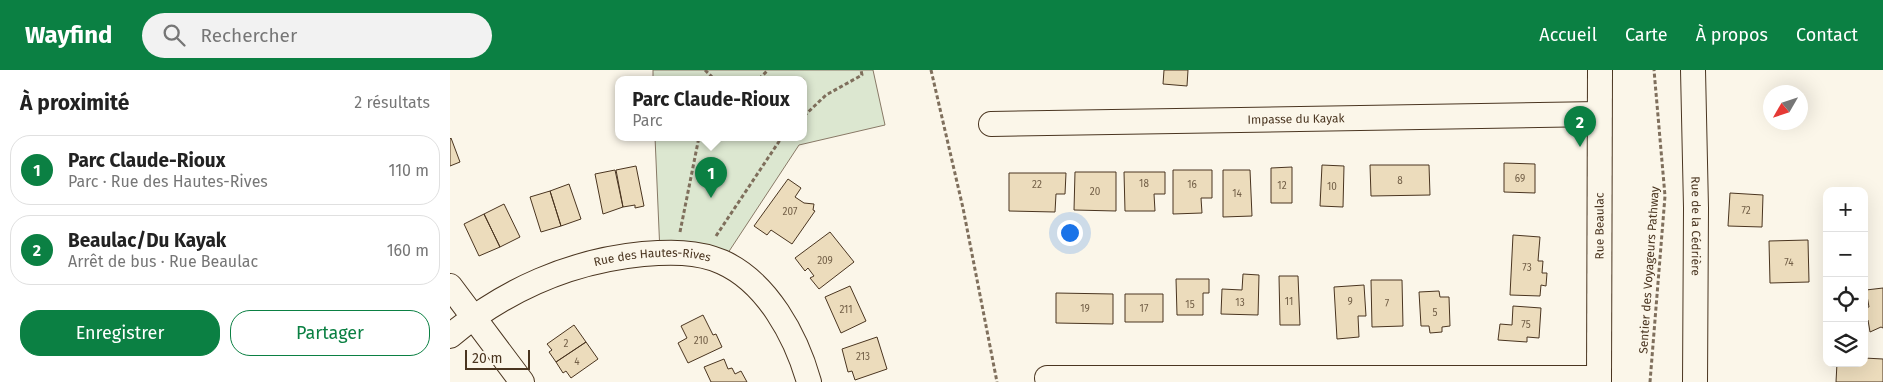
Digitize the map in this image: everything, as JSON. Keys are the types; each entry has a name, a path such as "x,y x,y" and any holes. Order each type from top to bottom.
{"street":[{"name":"Rue Beaulac","path":"1599,380 1600,70"},
{"name":"Rue de la Cédrière","path":"1693,70 1696,208 1695,382"},
{"name":"Impasse du Kayak","path":"991,124 1600,114"},
{"name":"Rue des Hautes-Rives","path":"450,336 473,316 511,294 548,276 584,264 631,255 676,252 722,262 748,279 766,298 792,339 805,367 809,382"},
{"path":"450,286 522,382"},
{"path":"1047,378 1599,380"}],"path":[{"path":"705,70 710,76"},
{"path":"807,113 826,95 862,75 862,70"},
{"path":"931,70 963,208 997,382"},
{"name":"Sentier des Voyageurs Pathway","path":"1650,382 1664,196 1654,70"},
{"path":"676,252 698,141"},
{"path":"702,257 779,141"}],"green space":[{"path":"653,70 873,70 885,125 799,145 722,262 660,253 655,141 807,141 807,76 653,76"}],"building":[{"path":"1164,70 1188,70 1187,86 1163,84"},
{"path":"450,139 460,162 450,166"},
{"path":"1504,163 1535,164 1535,193 1504,192"},
{"path":"1322,165 1344,166 1343,207 1320,206"},
{"path":"1370,165 1429,165 1430,195 1371,196"},
{"path":"636,166 644,206 635,208 635,205 623,207 616,170"},
{"path":"1292,167 1292,203 1271,203 1271,168"},
{"path":"615,170 623,207 603,214 595,174"},
{"path":"1173,170 1212,170 1212,198 1201,198 1202,213 1173,214"},
{"path":"1223,170 1250,170 1252,216 1223,217"},
{"path":"1075,172 1116,172 1116,211 1074,210"},
{"path":"1124,172 1165,172 1165,194 1154,194 1155,211 1125,211"},
{"path":"1009,173 1066,173 1065,194 1056,194 1055,212 1009,211"},
{"path":"788,179 801,188 795,197 804,203 814,204 813,210 815,211 792,244 771,230 767,235 754,226"},
{"path":"569,184 581,219 561,226 550,191"},
{"path":"550,191 561,226 541,232 530,197"},
{"path":"1730,193 1763,195 1762,227 1728,226"},
{"path":"504,204 520,237 500,247 484,214"},
{"path":"484,214 500,247 479,256 464,224"},
{"path":"830,232 854,262 819,289 810,278 814,276 808,268 805,271 795,258"},
{"path":"1513,235 1540,237 1538,261 1543,261 1542,273 1547,273 1546,286 1541,285 1540,296 1510,295"},
{"path":"1808,240 1809,282 1770,283 1769,241"},
{"path":"1243,274 1259,275 1258,315 1221,314 1222,289 1242,290"},
{"path":"1279,276 1298,276 1300,325 1280,325"},
{"path":"1176,279 1209,279 1209,293 1203,293 1203,315 1177,315"},
{"path":"1371,280 1402,280 1403,326 1372,327"},
{"path":"1364,285 1366,316 1358,316 1359,337 1337,339 1334,287"},
{"path":"850,286 866,321 841,333 825,297"},
{"path":"1883,288 1883,328 1881,327 1870,332 1868,320 1868,290"},
{"path":"1439,291 1440,297 1449,297 1450,326 1442,327 1442,332 1430,333 1429,326 1421,326 1419,292"},
{"path":"1056,293 1113,294 1113,324 1056,323"},
{"path":"1125,294 1163,294 1163,322 1125,322"},
{"path":"1513,306 1541,308 1539,338 1527,337 1527,342 1498,340 1500,324 1512,325"},
{"path":"703,315 713,335 716,334 722,347 688,363 678,343 687,338 681,326"},
{"path":"574,325 586,342 556,362 549,352 552,350 547,344"},
{"path":"877,337 887,369 855,380 852,371 848,372 842,349"},
{"path":"586,342 598,359 571,378 566,371 563,373 556,362"},
{"path":"1868,358 1883,359 1883,382 1836,382 1837,367 1868,367"},
{"path":"724,359 728,369 732,368 735,374 741,371 747,382 711,382 704,367"}],"place":[{"name":"Beaulac/Du Kayak","path":"1580,147"},
{"name":"Parc Claude-Rioux","path":"711,198"}]}
